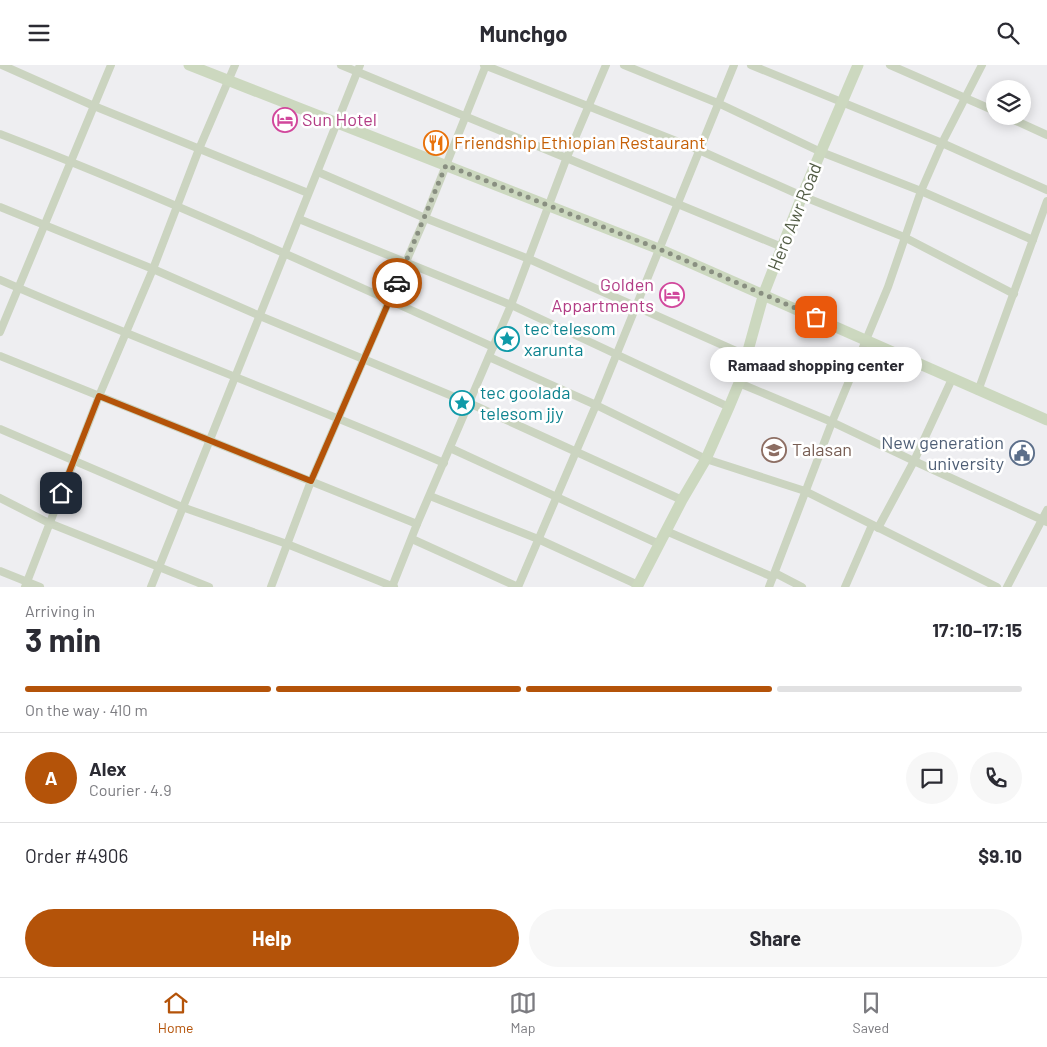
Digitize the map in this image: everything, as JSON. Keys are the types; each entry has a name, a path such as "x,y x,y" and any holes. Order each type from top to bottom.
{"street":[{"path":"2,65 94,106 308,193"},
{"path":"0,332 69,161 111,65"},
{"path":"189,65 659,249 764,293 978,391 1047,420"},
{"path":"26,584 124,333 153,269 199,149 235,65"},
{"path":"341,65 359,69 466,117 782,247"},
{"path":"271,587 311,481 425,218 485,65 699,150 802,196 904,237 1014,294"},
{"path":"0,429 182,507 287,544 393,587 417,524 511,305 567,157 606,65"},
{"path":"624,65 720,104 821,152 921,191 1033,240"},
{"path":"412,539 518,587 596,405 699,150 720,104 734,65"},
{"path":"750,65 942,143 1047,190"},
{"name":"Hero Awr Road","path":"638,586 682,500 706,459 729,407 739,383 745,355 764,293 802,196 858,65"},
{"path":"890,65 986,107"},
{"path":"769,587 832,422 867,340 921,191 942,143 982,65"},
{"path":"151,587 359,69"},
{"path":"1025,125 1047,135"},
{"path":"0,134 69,161 176,208 284,252 493,347"},
{"path":"318,172 425,218 529,259 745,355"},
{"path":"978,391 1047,201"},
{"path":"0,207 153,269 364,361 469,403 682,500"},
{"path":"299,219 511,305 729,407"},
{"path":"0,280 124,333 339,417 444,463"},
{"path":"0,356 417,524"},
{"path":"489,357 596,405 706,459 805,491 997,587"},
{"path":"845,587 875,526 914,461 952,379"},
{"path":"739,383 832,422 1045,521"},
{"path":"450,448 659,544"},
{"path":"430,495 538,539 638,586"},
{"path":"0,498 49,523 209,587"},
{"path":"1007,587 1045,521 1047,510"},
{"path":"666,531 802,587"},
{"path":"0,571 26,584 40,587"}],"way so far":[{"path":"397,283 446,165 659,249 816,317"}],"place":[{"name":"Sun Hotel","path":"285,120"},
{"name":"Friendship Ethiopian Restaurant","path":"436,143"},
{"name":"Golden Appartments","path":"672,295"},
{"name":"Ramaad shopping center","path":"816,317"},
{"name":"tec telesom xarunta","path":"507,339"},
{"name":"tec goolada telesom jjy","path":"462,403"},
{"name":"Talasan","path":"774,450"},
{"name":"New generation university","path":"1022,453"}],"route":[{"path":"61,493 99,396 311,481 397,283"}]}
